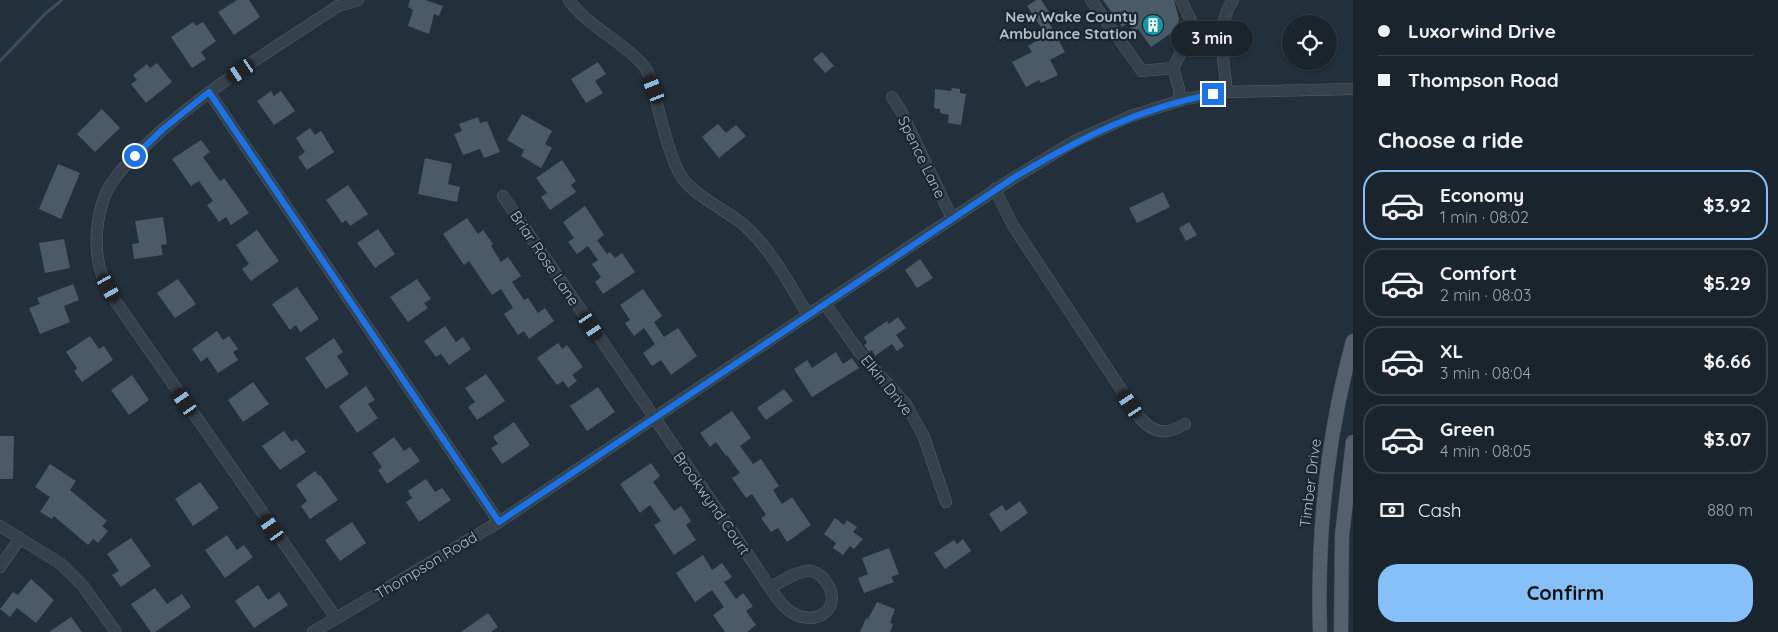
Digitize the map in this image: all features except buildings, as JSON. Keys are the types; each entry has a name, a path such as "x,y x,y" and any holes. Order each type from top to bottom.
{"main road":[{"name":"Timber Drive","path":"1320,632 1320,534 1328,460 1339,392 1353,341"},
{"path":"1341,632 1342,535 1353,442"}],"street":[{"path":"336,618 116,302 102,275 97,248 99,217 106,194 121,169 163,129 209,92 338,6 358,0"},
{"path":"569,0 577,12 616,40 645,66 654,89 664,130 681,176 701,195 744,225 771,254 808,315"},
{"path":"1091,0 1142,71 1173,68"},
{"path":"1180,101 1179,89 1173,68 1194,27 1181,0"},
{"path":"1227,92 1222,34 1225,11 1233,0"},
{"name":"Thompson Road","path":"313,632 499,522 995,189 1075,141 1131,116 1180,101 1227,92 1353,89"},
{"path":"209,92 499,522"},
{"name":"Spence Lane","path":"892,97 901,111 952,218"},
{"path":"995,189 1012,224 1140,418 1151,429 1159,432 1170,432 1185,424"},
{"name":"Briar Rose Lane","path":"503,196 654,419"},
{"name":"Elkin Drive","path":"825,304 860,353 906,404 924,437 946,502"},
{"name":"Brookwynd Court","path":"654,419 770,586 786,609 804,619 814,618 823,614 829,607 832,598 831,589 826,581 818,573 810,571 798,573 770,586"},
{"path":"0,526 61,564 83,586 116,632"},
{"path":"0,567 20,538"}],"waterway":[{"path":"0,61 46,13 62,0"}],"place":[{"name":"New Wake County Ambulance Station","path":"1153,25"}],"route":[{"path":"135,156 163,129 209,92 499,522 916,242 1015,177 1075,141 1131,116 1213,94"}]}
